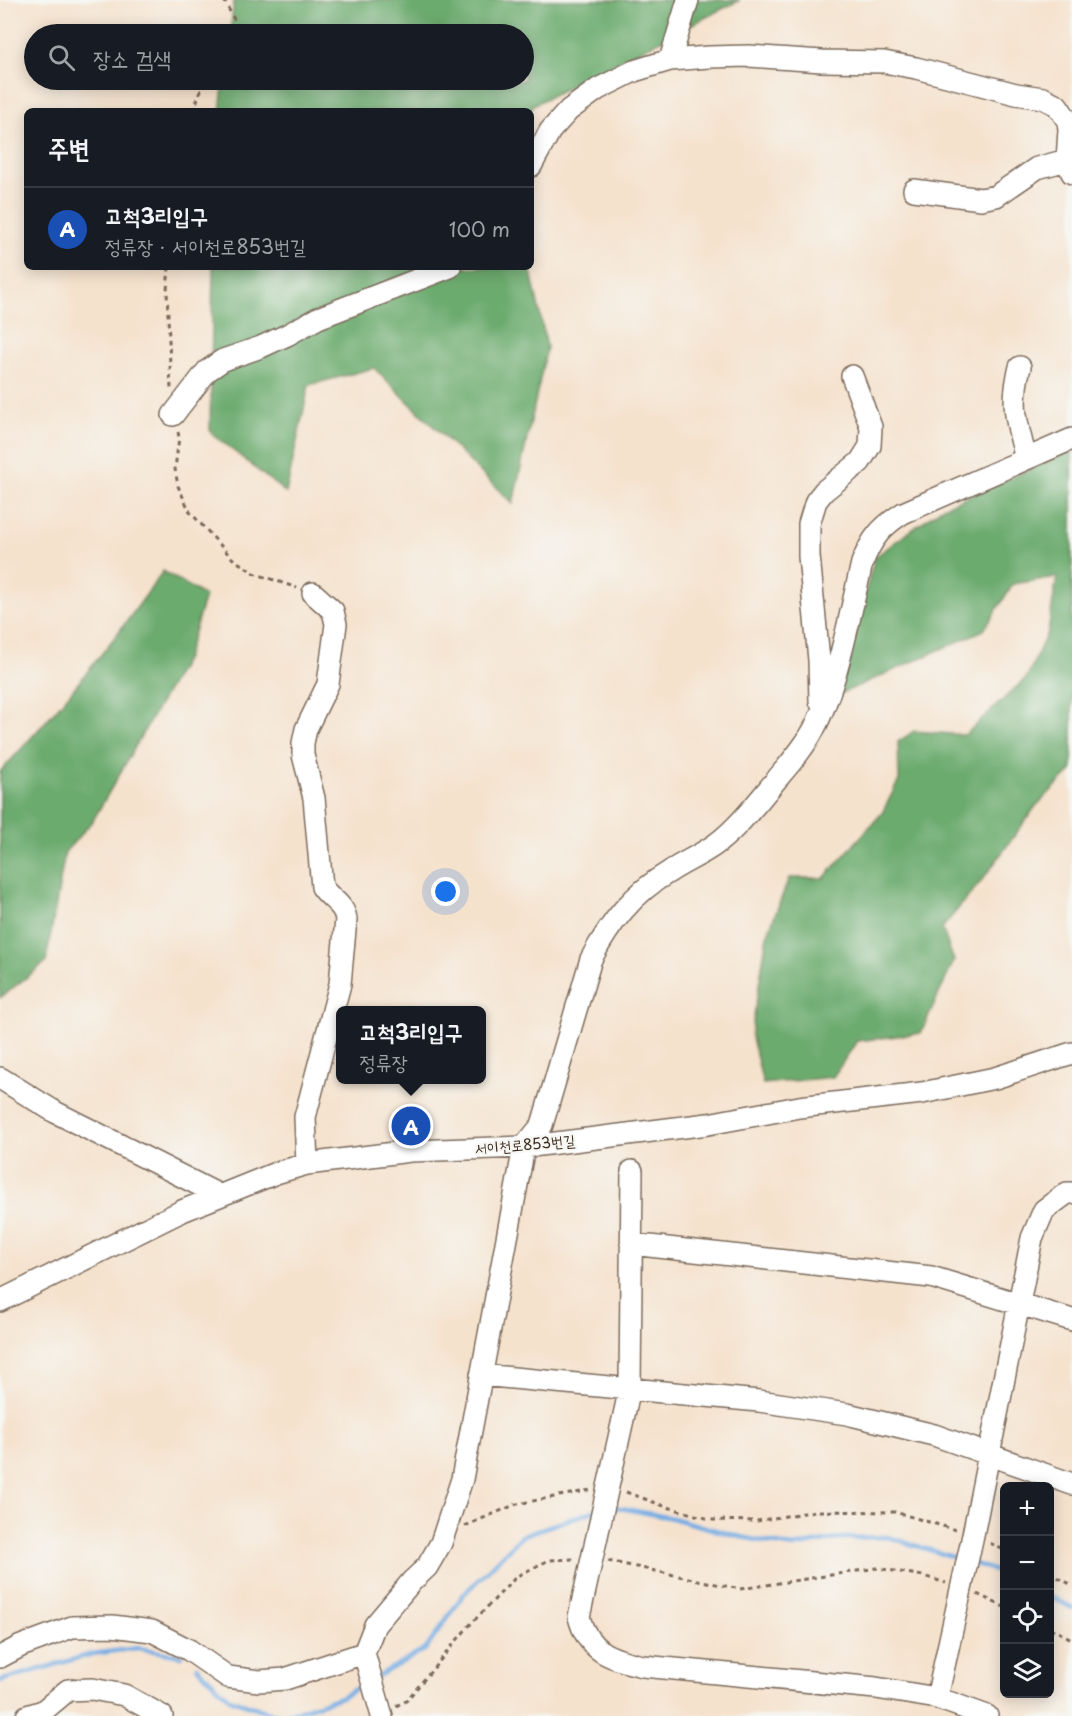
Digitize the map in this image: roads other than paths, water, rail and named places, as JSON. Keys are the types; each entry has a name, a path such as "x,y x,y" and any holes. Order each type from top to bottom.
{"street":[{"path":"670,60 688,0"},
{"path":"534,160 550,131 569,110 598,88 634,71 670,60 709,57 749,56 884,62 1043,99 1057,105 1068,121 1070,167 1036,168 996,196 981,199 914,190"},
{"path":"174,415 207,371 223,360 261,347 318,318 442,270"},
{"path":"1020,367 1014,388 1014,406 1026,459"},
{"path":"820,715 819,660 809,556 809,524 816,501 824,491 860,462 870,446 871,427 852,376"},
{"path":"380,1712 365,1657 375,1625 412,1581 427,1567 444,1536 462,1479 524,1147 542,1125 591,959 611,924 629,902 648,885 716,844 729,833 804,745 820,715 835,673 862,562 867,549 882,528 903,513 1072,439"},
{"path":"307,1164 305,1117 340,984 346,919 345,911 327,895 322,887 314,798 303,755 306,729 328,684 336,624 333,611 313,593"},
{"name":"서이천로853번길","path":"0,1301 141,1230 219,1195 276,1173 307,1164 410,1151 524,1147 696,1125 799,1107 942,1089 995,1078 1072,1053"},
{"path":"0,1077 55,1112 219,1195"},
{"path":"632,1171 630,1388 579,1617 583,1634 598,1650 623,1661 643,1666 876,1688 937,1698 987,1716"},
{"path":"937,1698 973,1537 1032,1238 1044,1210 1067,1193 1072,1193"},
{"path":"631,1244 931,1277 1072,1320"},
{"path":"481,1375 759,1401 847,1414 934,1435 1072,1484"},
{"path":"0,1657 21,1646 72,1627 112,1626 152,1631 189,1650 228,1677 259,1681 285,1679 365,1657"},
{"path":"27,1716 43,1712 68,1690 92,1689 124,1695 162,1716"}],"waterway":[{"path":"610,1506 672,1518 741,1537 793,1547 842,1538 888,1537 962,1560"},
{"path":"376,1677 426,1649 463,1595 523,1535 597,1510"},
{"path":"973,1563 1000,1573"},
{"path":"1054,1598 1072,1608"},
{"path":"0,1681 92,1654 138,1648 181,1656"},
{"path":"197,1667 230,1699 281,1716"},
{"path":"282,1716 341,1697 366,1683"}],"place":[{"name":"고척3리입구","path":"411,1126"}]}
